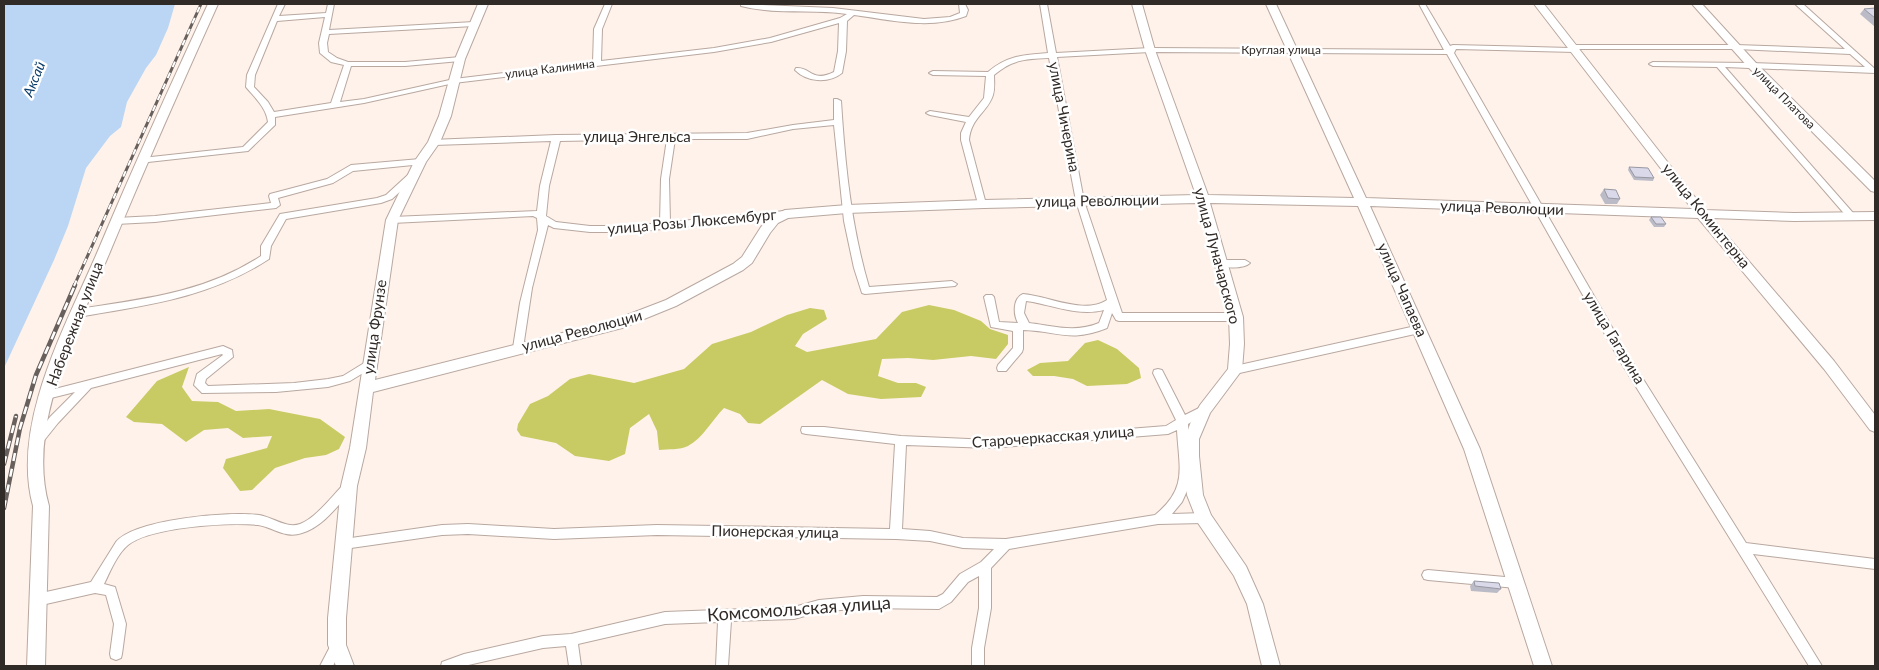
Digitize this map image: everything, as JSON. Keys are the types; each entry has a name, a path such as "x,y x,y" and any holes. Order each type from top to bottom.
{"street":[{"name":"Набережная улица","path":"36,666 41,506 34,482 38,440 47,395 116,221 213,4"},
{"path":"142,161 245,149 272,123 271,115 265,104 250,87 250,81 281,4"},
{"path":"331,4 322,43 324,53 334,60 348,64 405,64 460,59"},
{"name":"улица Фрунзе","path":"344,666 337,645 349,486 358,448 369,364 392,220 420,162 434,142 445,116 460,59 482,4"},
{"path":"597,63 598,29 608,4"},
{"path":"744,4 833,10 924,21 950,20 963,14 962,4"},
{"name":"улица Чичерина","path":"1043,4 1080,201 1112,301 1119,317 1236,317"},
{"name":"улица Луначарского","path":"1136,4 1150,50 1203,199 1236,317 1238,344 1235,370"},
{"name":"улица Чапаева","path":"1271,4 1420,330 1472,449 1543,666"},
{"name":"улица Гагарина","path":"1422,4 1624,358 1816,666"},
{"name":"улица Коминтерна","path":"1539,4 1702,214 1829,365 1875,426"},
{"name":"улица Платова","path":"1697,4 1752,65 1871,179 1875,188"},
{"path":"1798,4 1873,72"},
{"name":"улица Калинина","path":"271,115 364,101 454,81 714,50 772,40 843,20 853,13"},
{"path":"275,18 329,15"},
{"path":"799,70 807,77 822,78 830,78 838,72 842,52 843,20"},
{"path":"326,32 474,24"},
{"name":"Круглая улица","path":"990,74 1001,64 1020,57 1150,50 1451,52 1453,47 1736,47 1851,52"},
{"path":"335,105 348,64"},
{"path":"1653,64 1752,65 1873,72"},
{"name":"улица Платова","path":"1719,65 1851,216"},
{"path":"933,73 990,74 989,97 965,131 965,140 982,204"},
{"path":"837,101 852,245 865,291 952,284"},
{"path":"930,113 971,120"},
{"name":"улица Энгельса","path":"434,142 556,138 747,136 793,126 838,122"},
{"path":"518,348 526,294 543,230 544,224 541,217 556,138"},
{"path":"664,226 665,179 671,138"},
{"path":"283,216 273,196 330,181 351,168 420,162"},
{"path":"283,216 378,201 389,197 414,175"},
{"name":"улица Революции","path":"366,388 618,324 646,314 713,282 747,260 765,230 774,220 785,214 847,209 982,204 1203,199 1362,202 1794,217 1875,216"},
{"path":"116,221 155,219 197,212 276,205"},
{"name":"улица Розы Люксембург","path":"392,220 535,213 554,226 633,230 785,214"},
{"path":"78,313 180,294 224,281 249,270 266,257 266,246 283,216"},
{"path":"1221,263 1245,263"},
{"path":"989,297 995,324 1071,333 1088,332 1103,325 1112,301"},
{"path":"1002,368 1018,349 1022,328 1018,309 1023,297 1035,297 1069,307 1094,309 1106,307 1112,301"},
{"path":"1271,666 1252,596 1240,571 1204,518 1195,495 1191,456 1194,432 1205,409 1235,370 1420,330"},
{"path":"47,395 223,350 228,353 228,357 201,377 199,386 206,390 318,384 342,380 354,375 369,364"},
{"path":"1158,373 1182,421 1185,482 1177,501 1158,519"},
{"path":"38,440 54,420 88,385"},
{"name":"Старочеркасская улица","path":"806,430 901,440 990,444 1168,430 1205,409"},
{"path":"896,534 901,440"},
{"path":"94,587 124,542 149,530 192,522 226,519 258,520 284,530 301,529 313,521 349,486"},
{"name":"Пионерская улица","path":"344,544 442,530 468,529 554,534 657,530 896,534 930,536 963,543 1006,544 1044,540 1158,519 1204,518"},
{"name":"Комсомольская улица","path":"447,666 464,660 543,642 571,640 665,618 696,615 725,616 794,613 819,606 863,602 939,603 947,598 964,578 984,566 1006,544"},
{"path":"1744,548 1875,564"},
{"path":"978,666 978,648 985,608 984,566"},
{"path":"1428,575 1516,583"},
{"path":"37,600 94,587 111,592 120,624 116,654"},
{"path":"722,666 725,616"},
{"path":"571,640 575,666"},
{"path":"326,666 337,645"}],"shaded area":[{"path":"929,305 954,310 981,321 990,329 1008,335 1008,344 996,359 971,356 933,360 908,358 882,359 878,376 898,383 916,383 926,387 921,397 881,399 848,394 822,380 760,424 748,423 740,414 724,408 703,434 693,443 681,448 659,450 657,431 649,414 630,428 625,454 609,461 575,456 556,443 521,436 517,430 518,424 530,404 548,396 570,379 589,374 634,383 684,369 712,344 751,332 787,315 810,308 824,310 827,319 803,334 795,346 807,352 876,339 902,312"},
{"path":"1098,340 1117,349 1139,368 1141,378 1127,384 1087,386 1073,379 1054,376 1033,376 1027,370 1040,363 1068,361 1085,343"},
{"path":"189,367 182,387 192,401 218,402 236,411 269,409 320,419 345,437 339,449 326,455 305,458 275,468 252,490 240,491 223,468 226,459 267,448 272,436 243,438 228,428 204,430 186,442 162,424 134,422 126,417 157,381"}],"water":[{"name":"Аксай","path":"4,4 175,4 168,28 156,55 146,68 127,102 121,127 110,136 86,168 68,226 4,368"}],"building":[{"path":"1875,8 1875,18 1864,9"},
{"path":"1629,167 1648,168 1654,178 1635,177"},
{"path":"1604,189 1616,190 1620,199 1608,198"},
{"path":"1651,217 1661,217 1666,224 1656,224"},
{"path":"1474,581 1499,583 1501,589 1475,586"}],"railway":[{"path":"74,286 201,4"},
{"path":"4,508 20,428 36,375 75,285"},
{"path":"4,464 16,416"}]}
